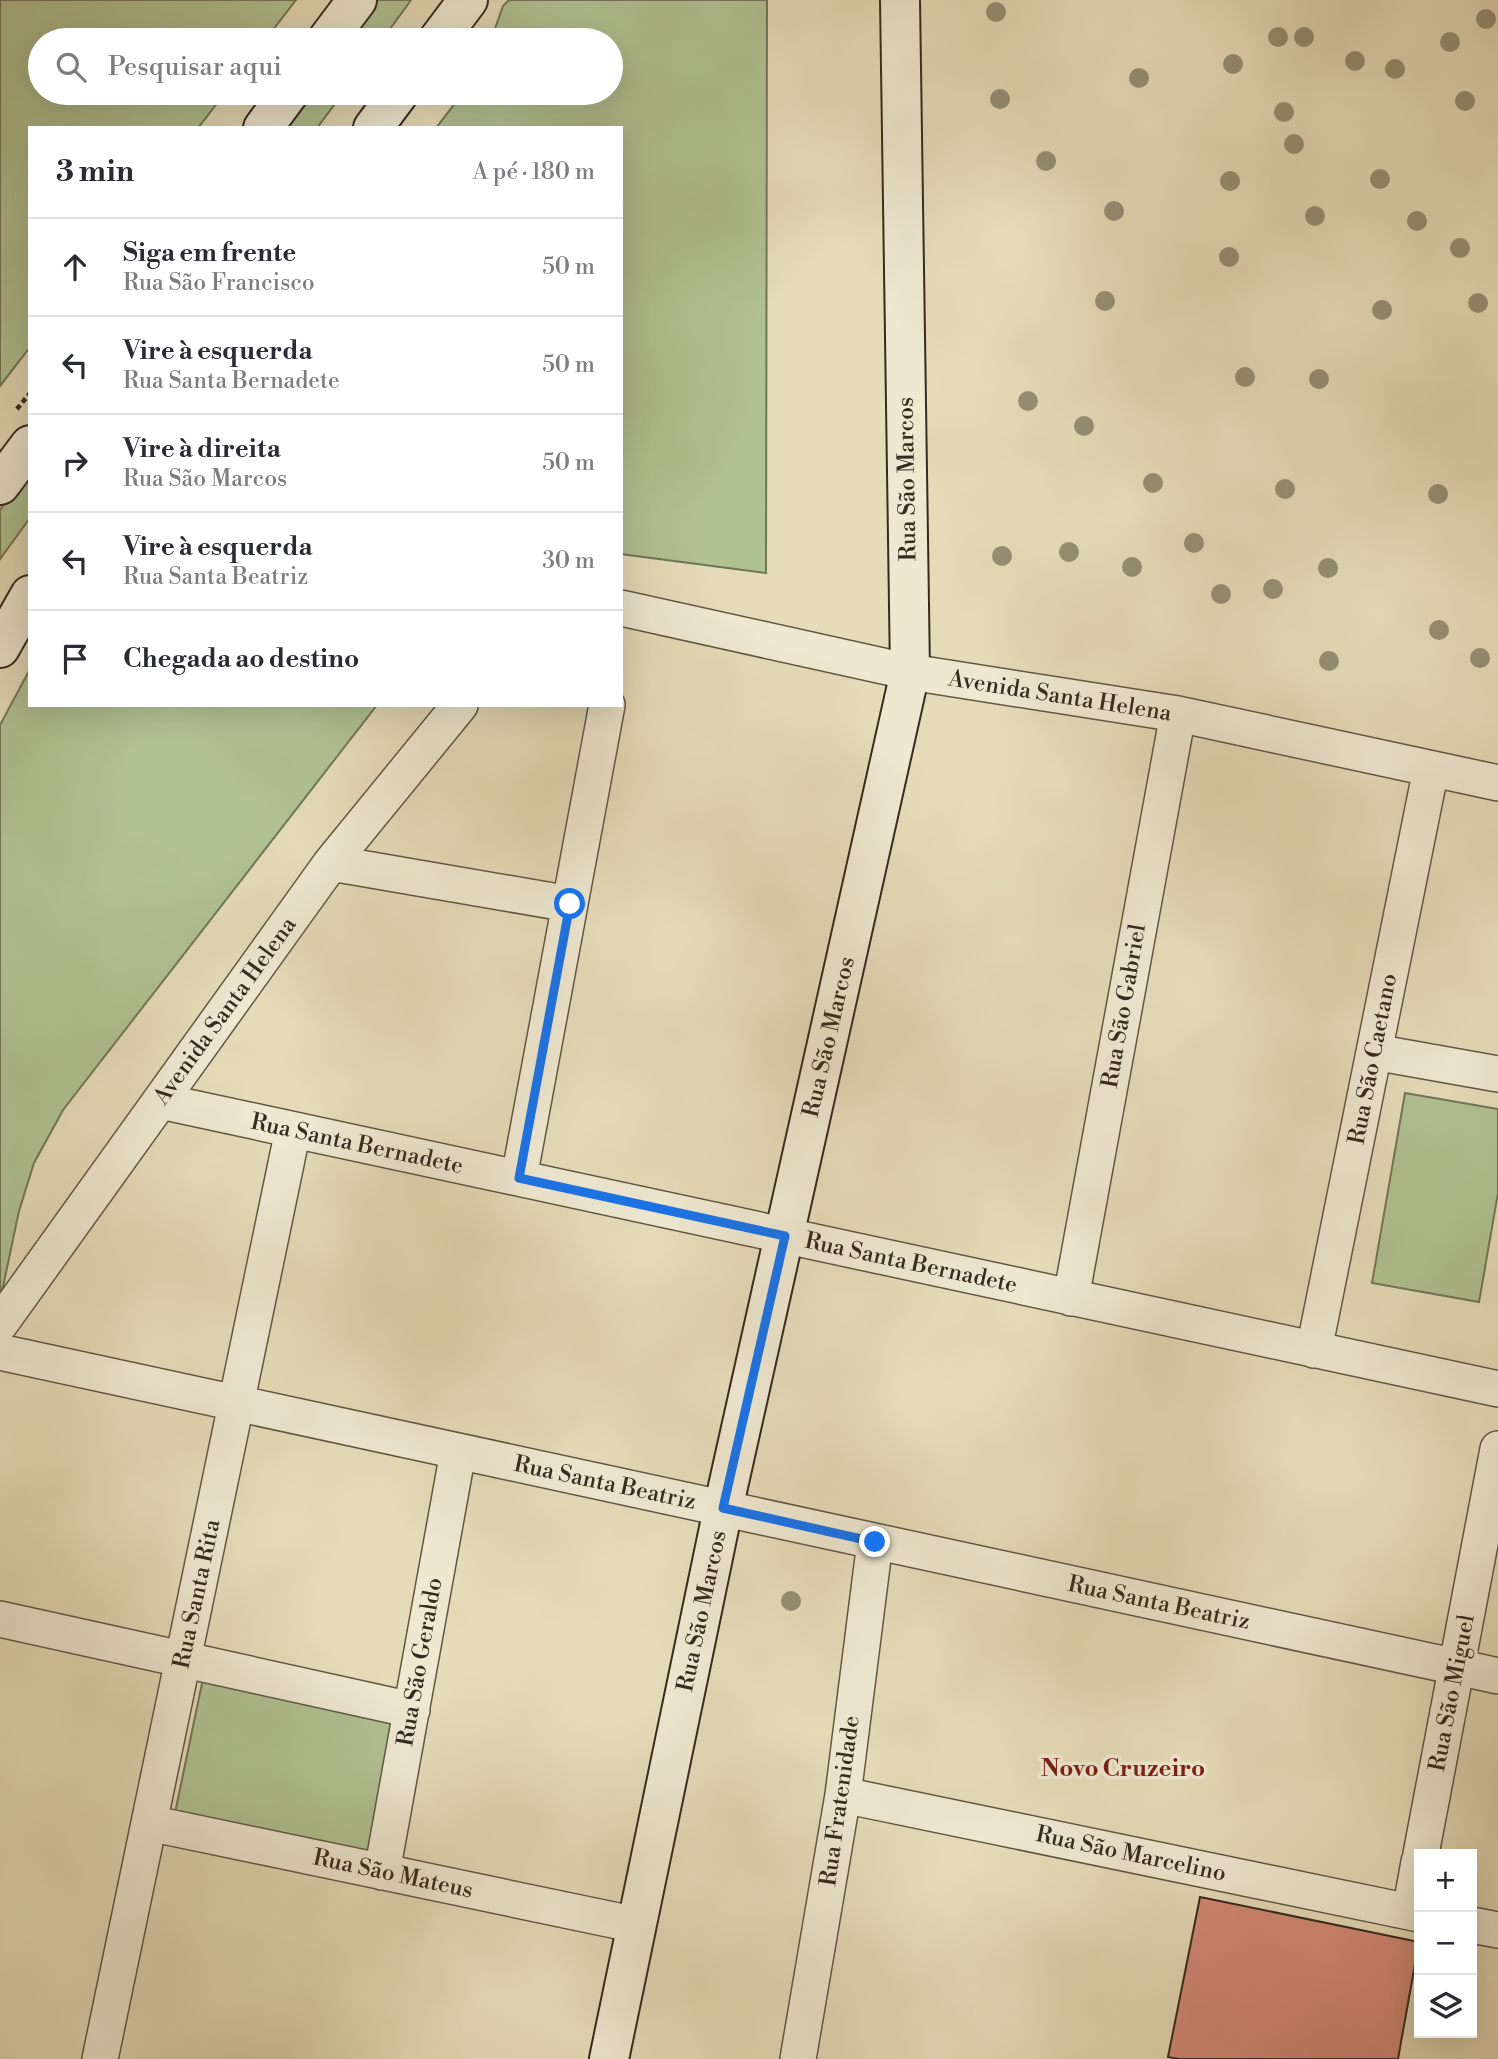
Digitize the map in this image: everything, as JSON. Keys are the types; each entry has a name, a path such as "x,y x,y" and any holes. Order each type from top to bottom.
{"street":[{"path":"336,28 357,0"},
{"path":"447,28 468,0"},
{"name":"Rua São Marcos","path":"609,2059 723,1508 910,672 900,0"},
{"path":"264,126 280,105"},
{"path":"374,126 390,105"},
{"path":"0,485 28,448"},
{"path":"0,649 28,599"},
{"name":"Avenida Santa Helena","path":"623,616 910,672 1178,714 1498,783"},
{"name":"Avenida Santa Helena","path":"0,1324 331,863 458,707"},
{"path":"519,1178 607,707"},
{"name":"Rua São Gabriel","path":"1071,1297 1178,714"},
{"name":"Rua São Caetano","path":"1314,1350 1431,769"},
{"path":"331,863 570,904"},
{"path":"1374,1052 1498,1074"},
{"name":"Rua Santa Bernadete","path":"160,1101 1498,1390"},
{"name":"Rua Santa Rita","path":"100,2059 293,1130"},
{"name":"Rua Santa Beatriz","path":"0,1352 1498,1676"},
{"name":"Rua São Miguel","path":"1422,1849 1498,1449"},
{"name":"Rua São Geraldo","path":"382,1871 458,1452"},
{"name":"Rua Fratenidade","path":"798,2059 843,1795 875,1542"},
{"path":"0,1619 412,1710"},
{"name":"Rua São Marcelino","path":"843,1795 1414,1913"},
{"name":"Rua São Mateus","path":"149,1823 637,1925"},
{"path":"1477,1926 1498,1930"}],"green space":[{"path":"0,0 296,0 274,28 28,28 28,105 216,105 200,126 28,126 28,350 0,386"},
{"path":"376,0 411,0 391,28 355,28"},
{"path":"509,0 767,0 766,573 623,554 623,126 438,126 454,105 623,105 623,28 495,28 503,6"},
{"path":"299,105 334,105 318,126 283,126"},
{"path":"28,472 28,521 0,559 0,510"},
{"path":"28,673 28,707 375,707 63,1110 34,1163 19,1211 0,1301 0,725"},
{"path":"1405,1093 1498,1109 1498,1193 1479,1302 1372,1283"},
{"path":"205,1669 400,1711 370,1855 175,1813"}],"building":[{"path":"1200,1897 1414,1941 1414,1970 1398,2059 1168,2057"}],"district":[{"name":"Novo Cruzeiro","path":"1123,1769"}],"route":[{"path":"570,904 519,1178 785,1236 723,1508 875,1542"}]}
